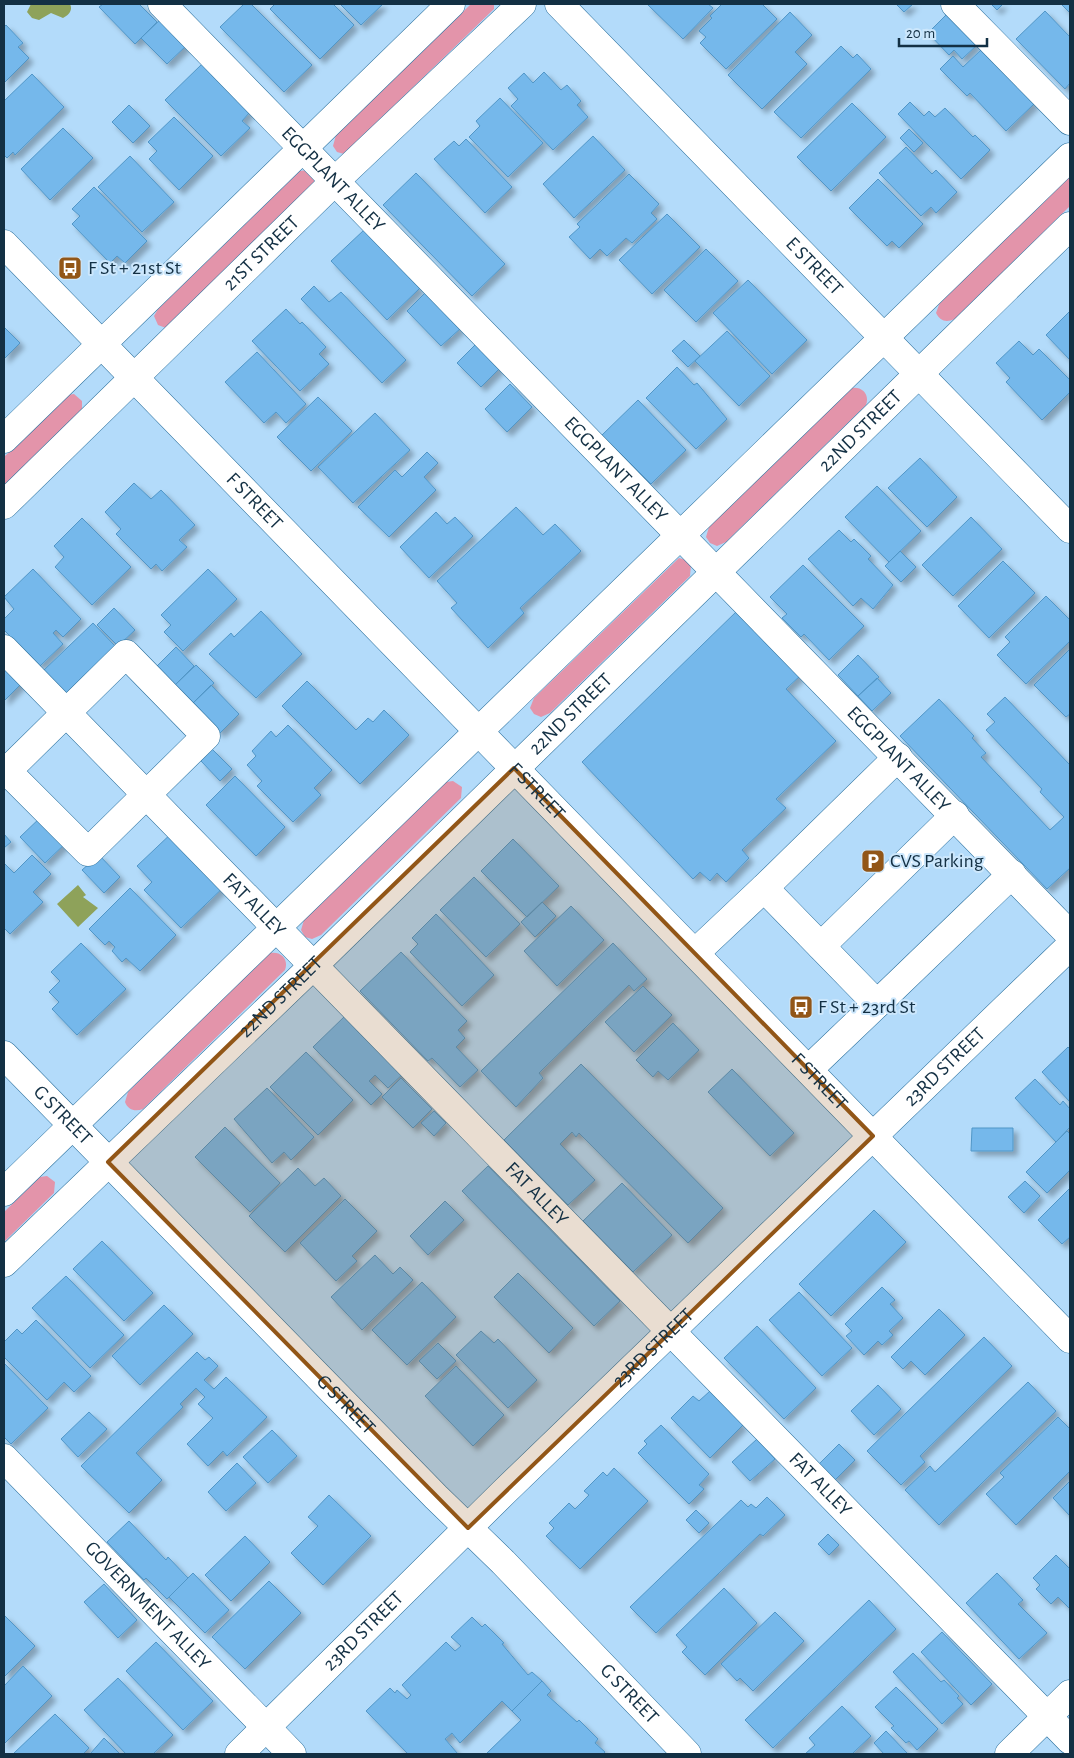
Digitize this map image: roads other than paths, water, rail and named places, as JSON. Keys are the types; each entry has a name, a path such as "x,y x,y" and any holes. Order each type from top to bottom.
{"street":[{"name":"EGGPLANT ALLEY","path":"162,4 1070,935"},
{"path":"4,439 451,4"},
{"name":"21ST STREET","path":"4,505 335,181 522,4"},
{"name":"E STREET","path":"559,4 1070,530"},
{"path":"955,4 1070,121"},
{"path":"4,1192 1070,157"},
{"name":"22ND STREET","path":"4,1263 314,965 1070,226"},
{"name":"F STREET","path":"4,244 1070,1339"},
{"name":"FAT ALLEY","path":"4,648 1070,1740"},
{"path":"126,654 206,736 147,794 88,852 7,771 126,654"},
{"path":"695,953 898,757"},
{"path":"821,946 955,815"},
{"path":"809,1069 1012,874"},
{"path":"764,888 877,1004"},
{"name":"23RD STREET","path":"239,1754 468,1528 1070,946"},
{"name":"G STREET","path":"4,1055 687,1754"},
{"name":"GOVERNMENT ALLEY","path":"4,1458 292,1754"},
{"path":"1009,1754 1070,1694"}],"place":[{"name":"F St + 21st St","path":"70,268"},
{"name":"CVS Parking","path":"873,861"},
{"name":"F St + 23rd St","path":"801,1007"}]}
